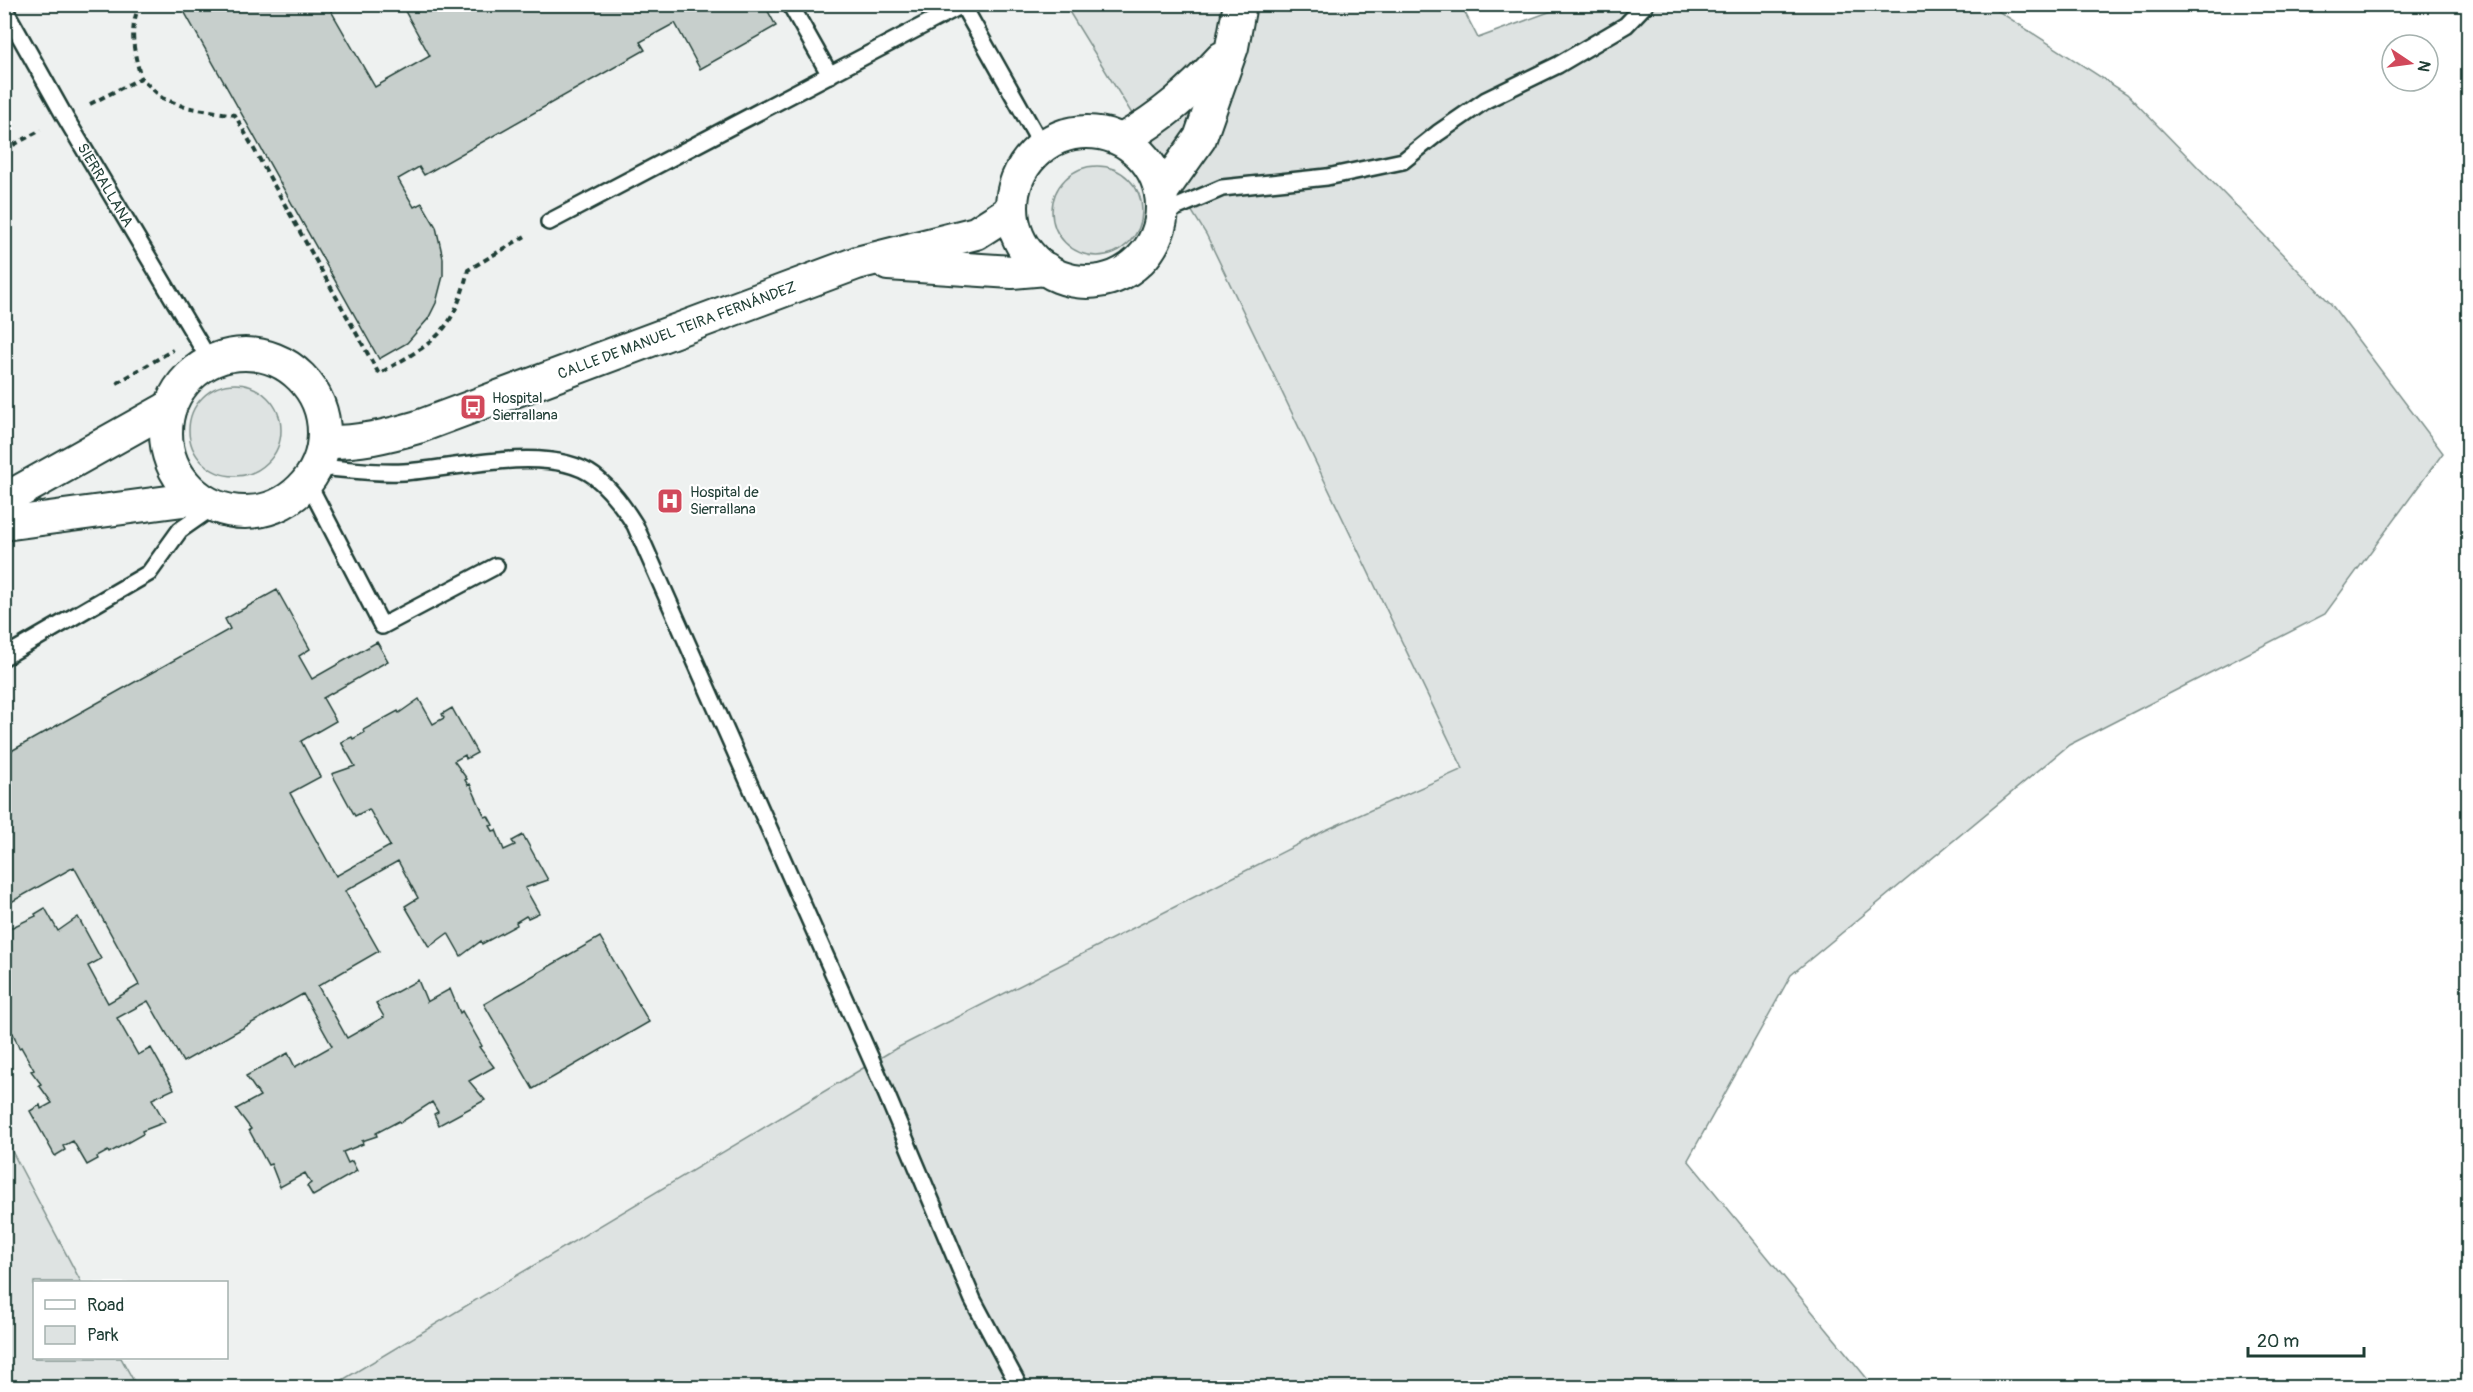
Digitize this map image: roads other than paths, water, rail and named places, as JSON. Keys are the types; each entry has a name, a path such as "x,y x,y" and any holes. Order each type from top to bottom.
{"street":[{"path":"1161,204 1153,172 1140,153 1122,140 1102,133 1081,132 1060,136 1042,146 1025,164 1015,186 1012,210 1016,233 1028,254 1046,269 1069,280 1094,282 1119,275 1140,260 1149,246 1161,204 1200,138 1232,47 1240,4"},
{"path":"1122,140 1158,119 1189,94 1232,47"},
{"name":"CALLE DE MANUEL TEIRA FERNÁNDEZ","path":"316,464 349,442 383,437 418,427 857,262 976,233 1012,210"},
{"name":"CALLE DE MANUEL TEIRA FERNÁNDEZ","path":"857,262 1012,272 1046,269"},
{"path":"202,349 230,355 252,354 272,358 291,368 306,382 317,400 324,421 316,464 296,495 264,511 230,512 206,502 186,487 169,457 166,424 170,407 202,349"},
{"path":"4,500 170,407"},
{"path":"4,524 206,502"}],"lane":[{"path":"790,4 830,75"},
{"path":"1161,204 1222,188 1327,177 1403,161 1438,133 1486,100 1558,65 1626,25 1646,4"},
{"path":"549,222 962,5 1042,146"},
{"name":"SIERRALLANA","path":"4,8 65,117 202,349"},
{"path":"496,566 382,626 316,464 402,472 493,461 532,460 565,464 592,475 618,499 635,525 864,1042 973,1300 1020,1388"},
{"path":"4,657 149,573 180,530 206,502"}],"place":[{"name":"Hospital Sierrallana","path":"473,407"},
{"name":"Hospital de Sierrallana","path":"670,501"}]}
